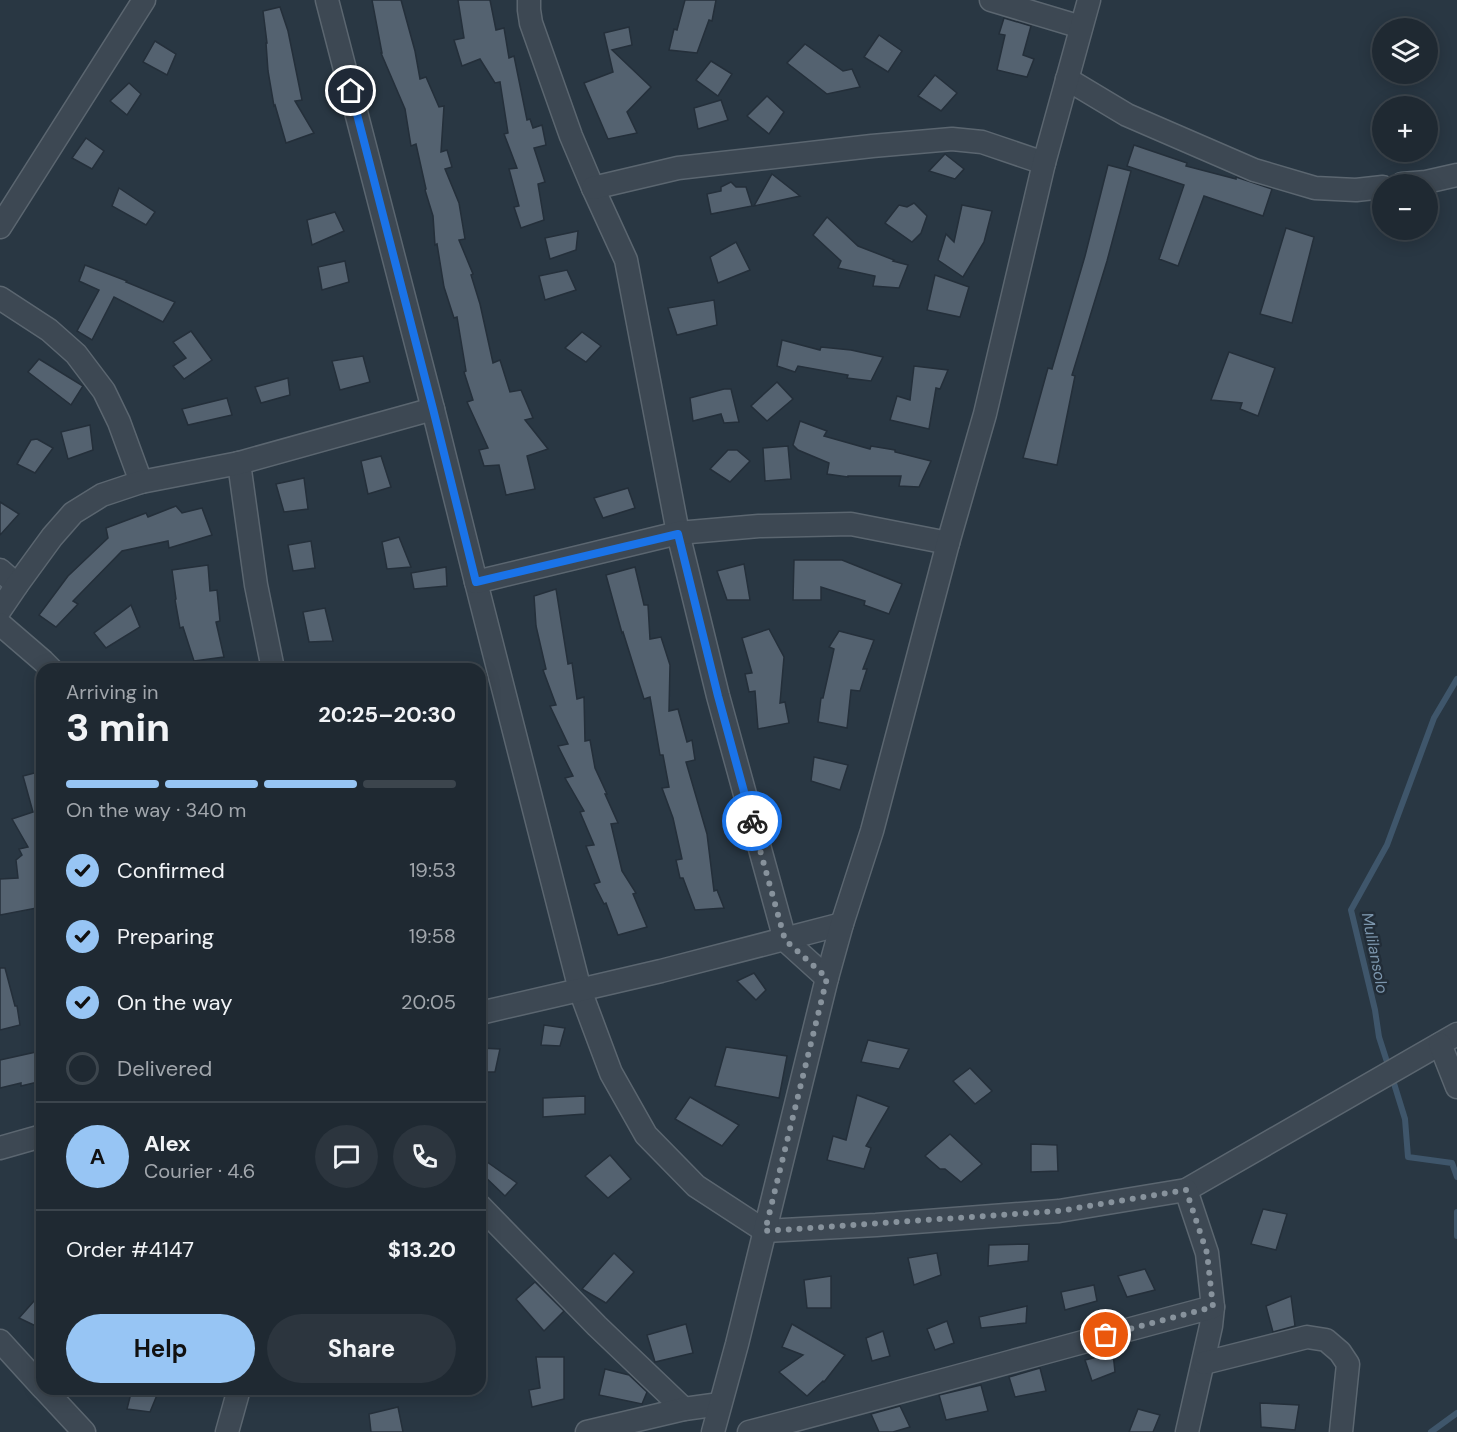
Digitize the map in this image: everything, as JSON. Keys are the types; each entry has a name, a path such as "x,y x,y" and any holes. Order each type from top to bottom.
{"street":[{"path":"0,226 144,0"},
{"path":"327,0 580,990 611,1073 646,1135 696,1186 765,1231 1059,1211 1186,1190 1449,1039 1457,1087"},
{"path":"529,0 531,23 571,136 627,260 678,534 718,696 785,940 827,978"},
{"path":"991,0 1081,27"},
{"path":"717,1417 827,978 872,831 948,543 985,414 1044,163 1089,0"},
{"path":"1067,79 1127,115 1254,170 1315,188 1356,190 1372,188"},
{"path":"593,188 678,168 952,139 982,142 1044,163"},
{"path":"1438,179 1457,175"},
{"path":"0,298 49,330 76,354 104,391 119,422 141,482"},
{"path":"0,610 8,578 52,537 73,513 102,495 141,482 238,463 433,409"},
{"path":"238,463 256,585 272,663"},
{"path":"476,582 678,534 759,526 851,524 948,543"},
{"path":"0,624 45,663"},
{"path":"486,1012 785,940 842,924"},
{"path":"0,1148 36,1138"},
{"path":"1186,1190 1207,1253 1213,1307 1204,1364 1187,1432"},
{"path":"486,1212 597,1326 684,1409"},
{"path":"587,1432 684,1409 717,1417 748,1432 1213,1307"},
{"path":"1204,1364 1307,1337 1326,1340 1340,1352 1348,1364 1341,1432"},
{"path":"0,1341 36,1380"},
{"path":"50,1395 84,1432"},
{"path":"227,1432 237,1395"}],"building":[{"path":"372,0 401,0 420,79 426,77 439,107 444,106 441,152 447,150 452,167 445,169 459,203 465,239 459,240 473,274 471,275 493,363 500,360 510,392 521,390 533,418 525,420 548,449 527,456 535,489 506,495 499,465 484,466 479,450 488,448 467,402 473,400 464,372 466,371 457,317 454,318 444,287 437,244 435,245 433,216 425,190 416,144 411,146 405,109 381,53"},
{"path":"458,0 490,0 496,30 504,28 509,58 514,56 527,120 530,119 533,128 542,125 546,145 534,148 545,182 538,184 544,220 521,228 514,207 519,206 509,169 517,168 504,134 508,133 500,82 495,83 480,59 462,66 454,40 464,38"},
{"path":"685,0 716,0 712,21 709,20 697,53 669,50"},
{"path":"280,7 288,31 302,100 295,101 314,133 286,143 274,106 268,71 263,11"},
{"path":"1004,18 1031,26 1023,55 1034,59 1027,77 997,70 1005,35 999,34"},
{"path":"629,27 632,45 612,50 651,87 627,112 637,133 608,139 584,83 613,72 604,33"},
{"path":"879,35 902,51 888,72 864,57"},
{"path":"155,41 176,54 167,75 143,62"},
{"path":"805,44 843,71 852,69 860,87 827,94 787,63"},
{"path":"711,61 732,74 718,96 696,80"},
{"path":"935,75 957,93 941,111 918,96"},
{"path":"129,83 141,94 127,115 110,101"},
{"path":"767,96 784,112 769,134 747,116"},
{"path":"721,100 728,120 698,129 694,108"},
{"path":"86,138 104,151 92,169 72,158"},
{"path":"1134,145 1187,163 1186,166 1236,179 1236,177 1272,189 1263,216 1204,196 1178,266 1159,259 1184,185 1127,166"},
{"path":"945,154 964,169 955,179 929,171"},
{"path":"1108,165 1131,171 1107,261 1072,375 1075,376 1057,465 1023,458 1048,368 1052,369 1085,256"},
{"path":"772,174 800,196 754,206"},
{"path":"731,182 736,187 746,187 752,206 711,214 707,194 721,191 721,187"},
{"path":"119,188 155,212 146,225 112,206"},
{"path":"914,203 927,216 921,233 912,242 885,223 899,205 907,207"},
{"path":"962,205 992,211 984,242 963,277 938,260 946,234 954,242"},
{"path":"335,212 344,231 312,245 307,220"},
{"path":"827,217 858,246 908,265 899,288 873,286 875,276 838,268 841,261 813,235"},
{"path":"1286,228 1314,237 1292,323 1260,314"},
{"path":"578,231 576,250 550,259 545,238"},
{"path":"736,242 750,270 718,283 710,257"},
{"path":"345,261 349,282 322,290 318,267"},
{"path":"85,265 175,302 163,322 114,297 92,340 77,331 99,290 79,281"},
{"path":"567,270 576,290 545,300 539,276"},
{"path":"935,275 969,287 960,317 927,310"},
{"path":"714,300 717,325 677,335 668,308"},
{"path":"191,331 212,360 184,379 173,366 186,358 173,342"},
{"path":"582,332 601,346 586,362 565,348"},
{"path":"782,340 820,350 821,347 851,350 883,357 871,381 847,378 848,375 798,366 795,372 777,366"},
{"path":"1229,352 1275,368 1258,416 1240,409 1242,403 1211,400"},
{"path":"363,356 370,382 340,390 332,361"},
{"path":"39,359 83,386 71,405 28,372"},
{"path":"914,366 948,370 940,389 936,388 929,429 890,420 897,396 910,400"},
{"path":"288,378 290,395 261,403 255,387"},
{"path":"777,382 793,399 767,421 751,406"},
{"path":"731,389 739,422 724,423 721,414 693,421 690,398"},
{"path":"227,398 232,415 188,425 182,409"},
{"path":"800,421 827,431 824,436 870,449 871,446 895,450 895,452 931,461 919,487 899,486 901,476 848,477 827,474 829,463 798,450 793,445"},
{"path":"90,425 93,450 68,459 61,432"},
{"path":"37,439 53,448 35,473 17,464 31,440"},
{"path":"788,446 791,479 765,481 763,448"},
{"path":"728,450 737,450 750,461 730,482 710,469"},
{"path":"381,456 391,487 368,494 361,461"},
{"path":"304,478 308,509 284,512 276,484"},
{"path":"628,488 635,508 603,518 594,498"},
{"path":"0,502 19,514 0,535"},
{"path":"176,506 182,513 202,508 212,535 169,548 168,541 122,551 73,601 78,604 56,627 39,615 68,576 108,538 106,528 146,513 148,517"},
{"path":"399,537 411,567 387,569 382,542"},
{"path":"311,541 315,568 293,571 288,545"},
{"path":"794,560 842,560 902,584 889,614 864,605 865,601 821,587 821,600 793,600"},
{"path":"744,564 750,600 727,600 717,571"},
{"path":"208,565 210,591 217,590 220,621 216,622 224,657 194,661 183,627 180,628 172,570"},
{"path":"446,567 447,586 414,589 411,573"},
{"path":"635,567 644,605 648,605 650,639 661,637 670,665 669,711 678,709 687,742 692,740 695,760 686,762 707,834 714,891 717,890 724,908 695,910 683,878 680,878 676,860 682,859 673,818 662,788 669,787 663,755 660,755 650,697 644,699 606,575"},
{"path":"556,589 568,664 572,663 577,699 584,697 585,741 590,740 595,768 618,823 611,824 622,871 636,893 633,894 647,927 618,935 606,903 604,904 594,884 600,882 586,846 594,845 580,812 584,811 565,778 573,776 558,746 568,744 550,706 556,705 543,670 546,669 536,626 534,596"},
{"path":"131,605 140,627 106,648 94,633"},
{"path":"325,608 333,641 309,642 303,612"},
{"path":"769,629 784,657 780,703 785,702 789,723 758,729 755,691 749,692 745,674 752,673 742,638"},
{"path":"839,631 874,640 863,669 867,669 860,691 851,690 847,728 818,722 821,698 823,698 834,649 829,647"},
{"path":"814,757 848,765 840,790 811,781"},
{"path":"36,773 36,908 0,915 0,879 18,878 16,860 22,855 19,849 28,847 12,819 33,812 23,776"},
{"path":"0,968 5,968 15,1006 17,1006 20,1025 0,1030"},
{"path":"754,973 766,990 756,1000 737,981"},
{"path":"544,1025 565,1028 560,1046 541,1045"},
{"path":"868,1040 909,1049 899,1069 861,1062"},
{"path":"726,1047 787,1056 779,1098 715,1086"},
{"path":"486,1048 500,1049 495,1072 486,1072"},
{"path":"36,1052 36,1082 0,1088 0,1060"},
{"path":"970,1068 992,1091 975,1104 953,1081"},
{"path":"857,1095 889,1107 866,1146 871,1148 864,1169 827,1160 833,1136 846,1140"},
{"path":"585,1096 585,1114 543,1117 543,1098"},
{"path":"690,1097 739,1125 722,1146 675,1119"},
{"path":"950,1134 982,1164 961,1182 925,1156"},
{"path":"1031,1144 1057,1145 1058,1171 1031,1172"},
{"path":"610,1155 631,1179 608,1198 585,1176"},
{"path":"486,1161 517,1183 505,1196 486,1178"},
{"path":"1263,1209 1287,1214 1276,1250 1251,1244"},
{"path":"1029,1244 1028,1261 988,1266 989,1245"},
{"path":"614,1253 634,1272 606,1303 582,1289"},
{"path":"937,1253 941,1275 914,1285 908,1258"},
{"path":"1145,1269 1155,1290 1127,1297 1118,1276"},
{"path":"831,1276 831,1308 807,1308 804,1280"},
{"path":"535,1282 564,1311 544,1331 516,1299"},
{"path":"1094,1285 1097,1301 1065,1310 1061,1292"},
{"path":"1291,1296 1295,1326 1273,1332 1266,1306"},
{"path":"36,1299 36,1326 19,1318"},
{"path":"1027,1306 1026,1323 981,1328 979,1317"},
{"path":"947,1321 954,1343 935,1350 927,1329"},
{"path":"686,1324 693,1353 655,1362 647,1335"},
{"path":"792,1324 845,1355 824,1382 807,1396 779,1372 803,1355 782,1347"},
{"path":"883,1331 890,1356 872,1361 866,1338"},
{"path":"1113,1353 1115,1372 1092,1381 1085,1360"},
{"path":"536,1357 564,1357 564,1399 532,1407 529,1390 540,1388"},
{"path":"1040,1368 1046,1391 1015,1397 1009,1377"},
{"path":"605,1369 629,1375 647,1392 642,1404 599,1395"},
{"path":"981,1385 988,1411 946,1420 939,1395"},
{"path":"130,1395 157,1395 150,1412 127,1409"},
{"path":"1260,1403 1299,1405 1295,1430 1261,1427"},
{"path":"900,1406 910,1427 893,1432 879,1432 871,1414"},
{"path":"398,1407 403,1432 371,1432 369,1414"},
{"path":"1138,1409 1160,1415 1153,1432 1129,1432"}],"waterway":[{"name":"Mulilansolo","path":"1389,1068 1379,1037 1375,1010 1351,910 1387,845 1434,718 1457,679"},
{"name":"Mulilansolo","path":"1392,1077 1405,1119 1408,1157 1452,1163 1457,1177"},
{"name":"Mulilansolo","path":"1457,1212 1457,1236"},
{"name":"Mulilansolo","path":"1431,1432 1457,1413"}],"way so far":[{"path":"752,821 785,940 827,978 765,1231 1059,1211 1186,1190 1207,1253 1213,1307 1106,1335"}],"route":[{"path":"351,91 476,582 678,534 752,821"}]}
